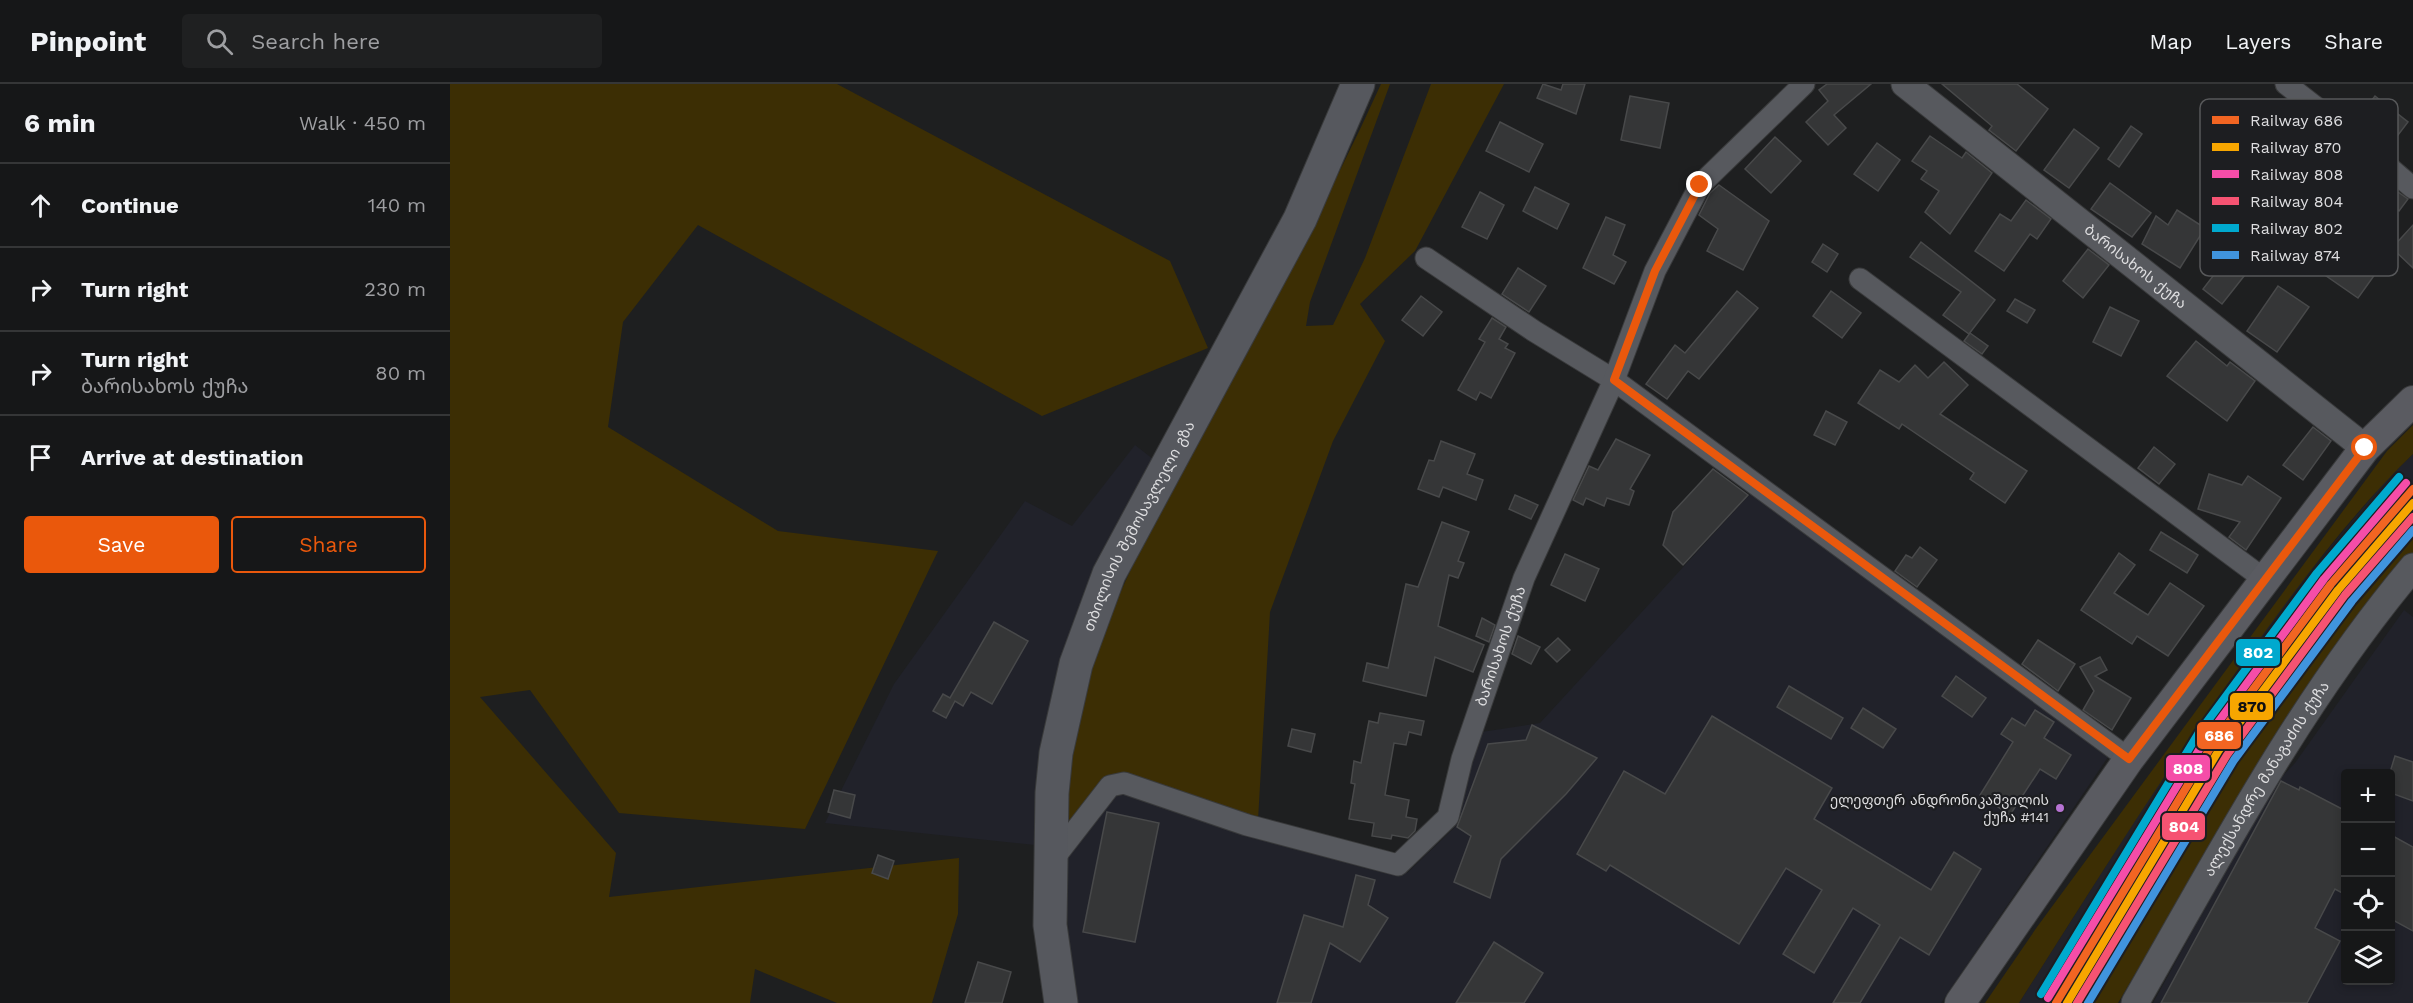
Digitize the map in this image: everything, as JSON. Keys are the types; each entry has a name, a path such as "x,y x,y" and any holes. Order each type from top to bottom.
{"highway":[{"name":"თბილისის შემოსავლელი გზა","path":"1061,1003 1050,925 1050,864 1056,753 1076,664 1109,574 1300,219 1358,84"}],"main road":[{"path":"1960,1003 2129,759 2264,579 2365,448 2413,401"}],"street":[{"name":"ბარისახოს ქუჩა","path":"1050,864 1110,786 1124,783 1247,825 1398,865 1448,817 1462,759 1524,578 1614,380 1655,271 1700,185 1804,84"},
{"name":"ბარისახოს ქუჩა","path":"1905,84 2365,448"},
{"path":"2286,84 2305,99"},
{"path":"2398,175 2413,188"},
{"path":"1426,258 1534,331 1614,380 2129,759"},
{"path":"1860,279 2264,579"},
{"name":"ალექსანდრე მანაგაძის ქუჩა","path":"2135,1003 2262,780 2361,635 2413,567"}],"shaded area":[{"path":"450,84 837,84 1170,261 1208,348 1042,416 698,225 623,322 608,427 778,531 938,551 805,829 619,813 530,690 480,697 616,853 609,897 959,858 958,914 932,1003 837,1003 755,969 750,1003 450,1003"},
{"path":"1381,84 1390,84 1310,302 1306,326 1333,325 1365,258 1431,84 1504,84 1415,251 1360,304 1385,341 1333,441 1270,612 1258,820 1125,775 1063,831 1064,767 1077,711 1109,619 1150,531 1302,244"},
{"path":"2413,425 2413,454 2347,525 2249,654 2160,783 2019,1003 1985,1003 2037,927 2387,451"},
{"path":"1135,445 1158,463 1035,845 825,823 894,684 1025,501 1072,526"},
{"path":"2413,454 2413,521 2285,680 2093,1003 2019,1003 2180,749 2294,590 2387,479"},
{"path":"1752,492 2108,757 1941,1003 1077,1003 1072,979 1063,857 1109,797 1125,791 1245,833 1407,873 1455,827 1475,733 1540,723"},
{"path":"2413,521 2413,558 2219,831 2118,1003 2093,1003 2285,680"},
{"path":"2404,610 2413,617 2413,1003 2153,1003 2272,787 2295,763"}],"building":[{"path":"1543,84 1561,90 1563,84 1585,84 1576,114 1537,98"},
{"path":"1827,84 1871,84 1834,115 1846,128 1828,145 1806,122 1828,101 1819,90"},
{"path":"1942,84 2017,84 2048,109 2016,151 1989,130 1992,126"},
{"path":"1630,96 1669,103 1660,148 1621,140"},
{"path":"2398,114 2408,122 2398,135"},
{"path":"1500,122 1543,144 1529,172 1486,151"},
{"path":"2131,126 2142,134 2119,167 2108,159"},
{"path":"2074,129 2099,148 2069,188 2044,170"},
{"path":"1930,136 1962,158 1966,152 1992,173 1950,234 1925,212 1939,191 1921,179 1927,171 1912,161"},
{"path":"1775,137 1801,161 1771,193 1745,169"},
{"path":"1877,143 1900,160 1878,191 1854,174"},
{"path":"2110,183 2151,213 2132,237 2091,209"},
{"path":"1719,185 1769,221 1743,270 1707,251 1718,229 1699,215 1710,193"},
{"path":"1535,187 1569,204 1557,229 1523,211"},
{"path":"1480,192 1504,205 1487,239 1462,227"},
{"path":"2398,192 2408,199 2398,210"},
{"path":"2026,200 2051,219 2037,239 2030,234 2004,271 1975,251 2000,214 2011,221"},
{"path":"2177,210 2200,225 2200,236 2180,268 2142,244 2156,216 2168,225"},
{"path":"1606,217 1625,225 1613,255 1626,262 1614,284 1583,268"},
{"path":"2413,225 2413,268 2398,254 2398,241"},
{"path":"1921,242 1995,300 1969,334 1943,315 1961,292 1910,257"},
{"path":"1823,244 1838,254 1827,272 1812,262"},
{"path":"2088,249 2109,265 2083,298 2063,281"},
{"path":"1518,268 1546,286 1529,312 1502,294"},
{"path":"2213,276 2244,276 2222,304 2203,289"},
{"path":"2326,276 2374,276 2358,298"},
{"path":"2278,286 2309,307 2277,352 2247,331"},
{"path":"1737,291 1758,308 1699,379 1688,371 1667,399 1646,384 1675,345 1685,353"},
{"path":"1831,291 1861,313 1842,338 1813,316"},
{"path":"1421,296 1442,312 1423,336 1402,320"},
{"path":"2015,299 2035,310 2027,323 2007,311"},
{"path":"2110,307 2139,321 2121,356 2093,342"},
{"path":"1492,318 1506,327 1499,339 1508,344 1505,348 1515,353 1491,398 1480,392 1476,400 1458,390 1485,342 1479,339"},
{"path":"1970,333 1988,346 1982,354 1964,341"},
{"path":"2196,341 2227,366 2230,362 2255,381 2227,421 2167,376"},
{"path":"1944,362 1968,385 1940,414 2027,471 2005,503 1970,479 1974,473 1902,424 1899,429 1858,403 1880,370 1899,382 1915,365 1928,378"},
{"path":"1826,411 1847,422 1835,445 1814,435"},
{"path":"2313,427 2331,441 2303,480 2283,465"},
{"path":"1616,439 1650,455 1630,489 1634,491 1629,505 1607,498 1604,506 1586,498 1583,505 1573,500 1589,466 1598,470"},
{"path":"1441,441 1475,454 1467,474 1483,480 1476,500 1443,487 1439,497 1418,489 1429,460 1434,461"},
{"path":"2154,447 2175,464 2159,484 2138,468"},
{"path":"1713,469 1748,495 1683,565 1663,545 1673,512"},
{"path":"2209,474 2242,485 2248,476 2281,498 2246,550 2229,537 2240,522 2198,509"},
{"path":"1515,495 1538,505 1531,519 1509,509"},
{"path":"1442,522 1469,532 1458,561 1464,563 1458,578 1449,575 1438,626 1484,645 1473,672 1435,657 1426,696 1363,681 1367,663 1388,668 1406,584 1418,587"},
{"path":"2161,532 2198,555 2187,573 2150,550"},
{"path":"1920,547 1937,560 1917,587 1895,571 1906,555 1912,558"},
{"path":"2119,553 2135,565 2114,593 2148,615 2170,583 2204,606 2168,656 2137,636 2132,644 2081,610"},
{"path":"1565,554 1599,569 1585,601 1551,585"},
{"path":"1482,618 1495,625 1489,642 1476,636"},
{"path":"994,622 1028,641 992,704 971,692 963,706 955,701 946,718 933,711 943,694 950,698"},
{"path":"1518,636 1540,647 1531,664 1512,654"},
{"path":"1558,638 1570,650 1557,662 1545,650"},
{"path":"2038,640 2075,664 2058,691 2022,664"},
{"path":"2100,657 2107,670 2095,676 2131,698 2112,730 2083,710 2094,691 2080,667"},
{"path":"1956,676 1986,698 1972,717 1942,696"},
{"path":"1789,686 1843,718 1831,739 1777,707"},
{"path":"1863,708 1896,729 1883,748 1851,728"},
{"path":"2035,710 2054,722 2044,738 2071,755 2056,779 2040,769 2010,815 1980,795 2013,742 2001,734 2012,718 2025,726"},
{"path":"1380,713 1424,721 1421,735 1409,732 1406,745 1394,743 1385,795 1409,800 1406,817 1417,819 1415,831 1408,838 1392,835 1391,839 1372,836 1374,823 1349,819 1355,784 1351,783 1354,761 1361,763 1369,721 1378,723"},
{"path":"1712,716 1832,788 1814,819 1931,890 1954,852 1981,869 1929,955 1900,937 1860,1003 1833,1003 1880,925 1853,908 1814,973 1783,954 1822,890 1786,868 1739,944 1610,865 1606,871 1577,854 1624,771 1665,794"},
{"path":"1532,725 1597,758 1566,794 1501,859 1490,898 1454,882 1471,836 1457,827 1488,744 1526,740"},
{"path":"1292,729 1315,734 1311,752 1288,746"},
{"path":"2395,756 2413,762 2413,801 2395,794 2395,769 2391,769"},
{"path":"2281,781 2299,790 2300,787 2341,808 2341,892 2335,889 2315,928 2340,941 2307,1003 2161,1003"},
{"path":"834,790 855,795 850,818 828,812"},
{"path":"1107,812 1159,823 1135,942 1083,932"},
{"path":"2395,837 2413,847 2413,931 2395,921"},
{"path":"878,855 894,861 888,879 872,873"},
{"path":"1356,875 1375,880 1368,905 1388,918 1360,962 1330,943 1311,1003 1277,1003 1304,915 1343,927"},
{"path":"1494,942 1543,973 1524,1003 1456,1003"},
{"path":"978,962 1011,972 1002,1003 965,1003"}],"rail line":[{"name":"802","path":"2041,994 2198,734 2317,573 2399,477"},
{"name":"808","path":"2048,998 2205,740 2324,579 2406,483"},
{"name":"686","path":"2056,1003 2212,745 2331,584 2413,489"},
{"name":"870","path":"2067,1003 2219,750 2338,590 2413,503"},
{"name":"804","path":"2077,1003 2227,755 2345,595 2413,517"},
{"name":"874","path":"2088,1003 2234,760 2352,601 2413,530"}],"place":[{"name":"ელეფთერ ანდრონიკაშვილის ქუჩა #141","path":"2060,808"}],"route":[{"path":"1700,185 1655,271 1614,380 2129,759 2365,448"}]}
